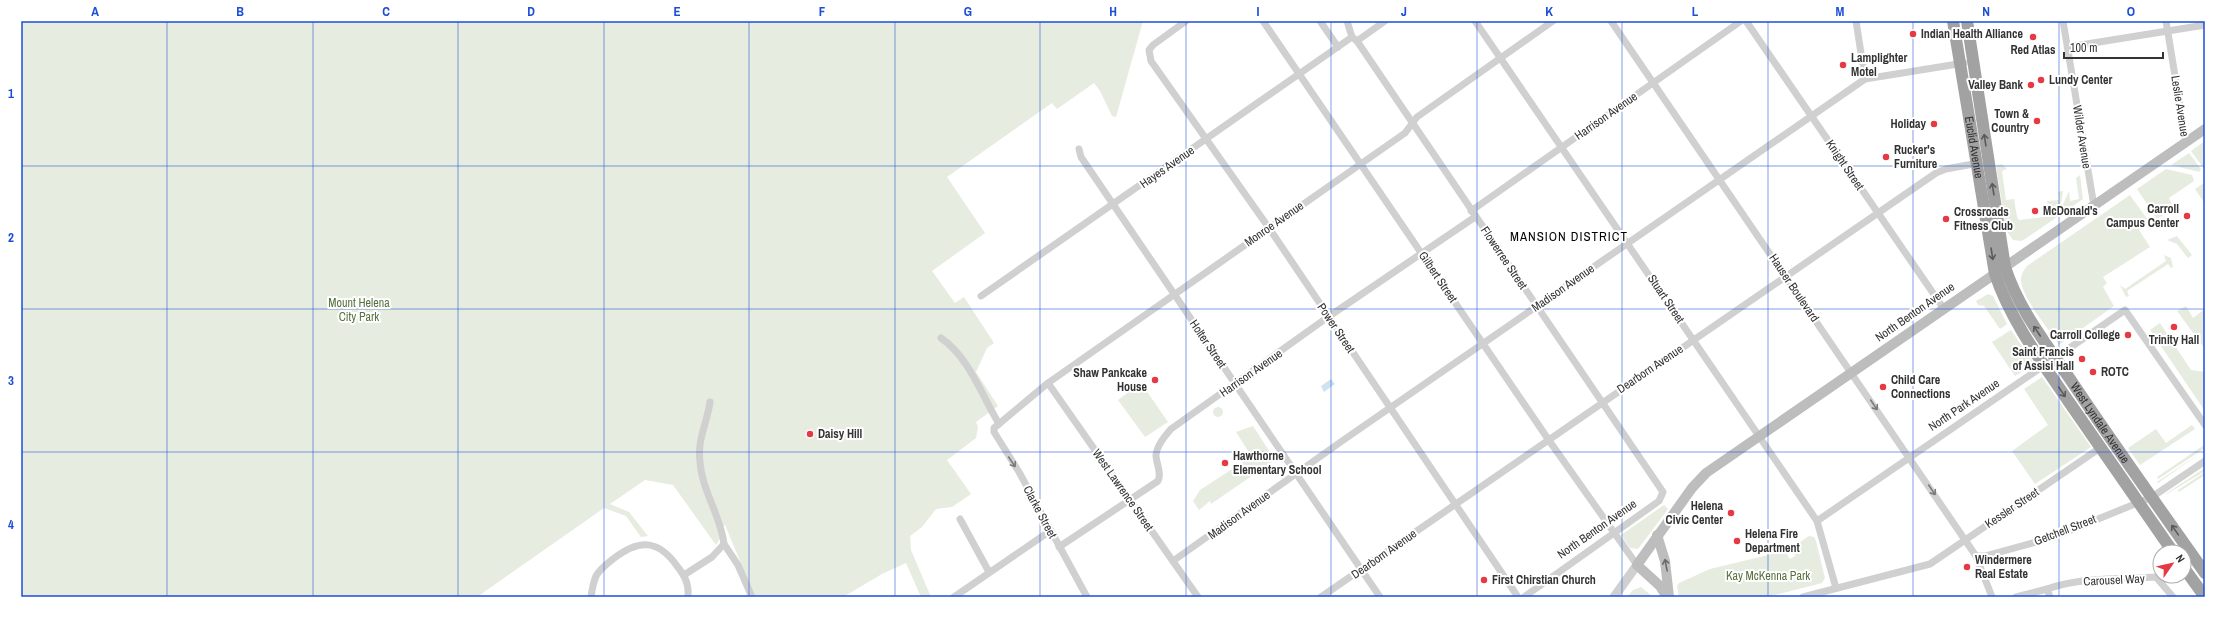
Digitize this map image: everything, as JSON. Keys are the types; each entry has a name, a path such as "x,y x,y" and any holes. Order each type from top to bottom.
{"highway":[{"name":"Euclid Avenue","path":"1953,21 1995,274"},
{"name":"Euclid Avenue","path":"1967,21 2006,268"},
{"name":"West Lyndale Avenue","path":"2006,268 2019,303 2055,358 2205,573"},
{"name":"West Lyndale Avenue","path":"1995,274 2011,312 2044,366 2167,544"},
{"path":"2192,579 2205,597"}],"main road":[{"name":"North Benton Avenue","path":"1657,535 1698,481 1759,436 1995,274 2006,268 2205,129"},
{"path":"1657,535 1637,565 1660,586 1668,597"},
{"path":"1657,535 1665,561 1668,597"}],"street":[{"name":"Power Street","path":"1186,21 1149,50 1151,61 1269,228 1518,597"},
{"name":"Gilbert Street","path":"1263,21 1614,534"},
{"path":"1320,21 1338,47"},
{"name":"Flowerree Street","path":"1347,21 1355,39 1661,488 1663,495"},
{"name":"Hayes Avenue","path":"981,296 1338,47 1355,39 1385,21"},
{"name":"Stuart Street","path":"1475,21 1694,339 1817,521 1836,588"},
{"name":"Monroe Avenue","path":"997,426 1048,383 1405,133 1412,123 1553,21"},
{"name":"Hauser Boulevard","path":"1611,21 1910,457 1976,556 1992,597"},
{"name":"Harrison Avenue","path":"1059,546 1158,481 1160,477 1156,454 1166,435 1328,317 1422,254 1562,148 1741,21"},
{"name":"Knight Street","path":"1746,21 1944,309"},
{"path":"1856,21 1865,79"},
{"name":"Wilder Avenue","path":"2064,21 2094,206"},
{"name":"Leslie Avenue","path":"2166,21 2186,143"},
{"path":"2068,47 2205,25"},
{"name":"Madison Avenue","path":"1173,561 1536,306 1865,79 1973,61"},
{"name":"Holter Street","path":"1079,149 1081,157 1380,597"},
{"name":"Dearborn Avenue","path":"1321,597 1601,402 1936,173 1946,168 1989,162"},
{"name":"North Park Avenue","path":"1817,521 2125,310 2205,425"},
{"name":"Clarke Street","path":"941,338 950,344 960,357 997,426 994,432 1019,472 1087,597"},
{"name":"West Lawrence Street","path":"1048,383 1198,597"},
{"path":"710,402 709,413 701,432 700,462 712,508 723,533 724,544 738,565 752,597"},
{"name":"Kessler Street","path":"1836,588 1923,566 1965,540 2100,448"},
{"name":"Getchell Street","path":"1976,556 1985,556 2054,536 2152,497 2205,461"},
{"name":"North Benton Avenue","path":"1524,597 1659,501 1663,495"},
{"path":"960,519 989,572"},
{"path":"954,597 1050,530"},
{"path":"1614,534 1637,565 1614,597"},
{"path":"591,597 594,581 600,570 622,553 641,544 652,545 665,552 687,580 688,597"},
{"path":"684,575 712,557 724,544"},
{"name":"Carousel Way","path":"2016,597 2072,583 2099,579 2156,578 2173,597"},
{"path":"1803,597 1836,588"},
{"path":"2047,589 2050,597"}],"green space":[{"name":"Mount Helena City Park","path":"21,21 1143,21 1116,117 1112,116 1100,91 1094,83 1057,109 1052,103 947,177 985,233 932,271 955,303 964,297 994,343 987,348 976,372 998,406 976,422 978,427 976,438 947,460 971,494 952,507 936,509 922,527 910,536 911,550 931,597 921,597 906,563 882,574 843,597 755,597 725,525 720,528 721,537 716,545 673,485 645,480 610,504 629,512 648,536 641,537 626,516 604,508 477,597 21,597"},
{"path":"2205,141 2205,170 2191,151"},
{"path":"2189,153 2201,169 2199,172 2171,165"},
{"path":"2002,164 2007,169 2002,171 2006,200 2014,199 2017,217 2019,220 2051,216 2061,209 2069,191 2070,201 2079,199 2076,178 2080,175 2083,199 2025,239 2021,241 2013,240 2006,230 1996,165"},
{"path":"2166,169 2192,175 2194,181 2169,198 2174,208 2157,219 2137,189"},
{"path":"2205,182 2205,204 2195,189"},
{"path":"2063,191 2061,203 2049,213 2047,201 2059,200 2058,192"},
{"path":"2130,195 2150,223 2139,230 2150,247 2103,277 2107,283 2103,287 2114,306 2059,345 2026,296 2021,280 2023,272 2027,266"},
{"path":"2177,236 2192,255 2188,258 2177,244 2167,240"},
{"path":"2164,255 2171,258 2173,267 2171,268 2168,264 2127,291 2129,296 2126,297 2120,285 2125,289 2166,261"},
{"path":"1988,294 1993,296 2007,324 2000,329 1984,306 1978,305 1976,301"},
{"path":"2186,306 2193,318 2205,309 2205,349 2177,311"},
{"path":"2160,323 2191,370 2205,372 2205,411 2150,330"},
{"path":"2011,330 2034,364 2015,376 1992,342"},
{"path":"2042,377 2091,447 2035,484 2012,451 2048,425 2024,389"},
{"path":"1141,383 1168,422 1145,437 1118,400"},
{"path":"1216,407 1220,407 1222,408 1222,416 1216,417 1213,414 1213,410"},
{"path":"2192,425 2195,429 2140,465 2128,448 2156,429 2166,443"},
{"path":"1253,426 1275,460 1211,504 1210,501 1199,510 1193,501 1200,490 1246,460 1245,458 1250,454 1236,432"},
{"path":"2204,445 2205,448 2158,479 2157,477"},
{"path":"2205,450 2158,483 2157,482"},
{"path":"2205,468 2205,471 2165,495 2167,493"},
{"path":"2205,472 2205,475 2179,492 2178,490"},
{"path":"1664,505 1668,509 1638,549 1630,548 1621,535"},
{"name":"Kay McKenna Park","path":"1809,536 1814,537 1816,541 1825,578 1822,583 1767,597 1679,597 1677,586 1679,583 1710,569 1785,551 1790,559 1795,556 1797,544"},
{"path":"1641,587 1653,597 1627,597 1633,590"}],"water":[{"path":"1331,379 1335,384 1324,392 1321,386"}],"place":[{"name":"Indian Health Alliance","path":"1913,34"},
{"name":"Red Atlas","path":"2033,37"},
{"name":"Lamplighter Motel","path":"1843,65"},
{"name":"Lundy Center","path":"2041,80"},
{"name":"Valley Bank","path":"2031,85"},
{"name":"Town & Country","path":"2037,121"},
{"name":"Holiday","path":"1934,124"},
{"name":"Rucker's Furniture","path":"1886,157"},
{"name":"McDonald's","path":"2035,211"},
{"name":"Carroll Campus Center","path":"2187,216"},
{"name":"Crossroads Fitness Club","path":"1946,219"},
{"name":"Trinity Hall","path":"2174,327"},
{"name":"Carroll College","path":"2128,335"},
{"name":"Saint Francis of Assisi Hall","path":"2082,359"},
{"name":"ROTC","path":"2093,372"},
{"name":"Shaw Pankcake House","path":"1155,380"},
{"name":"Child Care Connections","path":"1883,387"},
{"name":"Daisy Hill","path":"810,434"},
{"name":"Hawthorne Elementary School","path":"1225,463"},
{"name":"Helena Civic Center","path":"1731,513"},
{"name":"Helena Fire Department","path":"1737,541"},
{"name":"Windermere Real Estate","path":"1967,567"},
{"name":"First Chirstian Church","path":"1484,580"}],"district":[{"name":"MANSION DISTRICT","path":"1569,236"}]}
